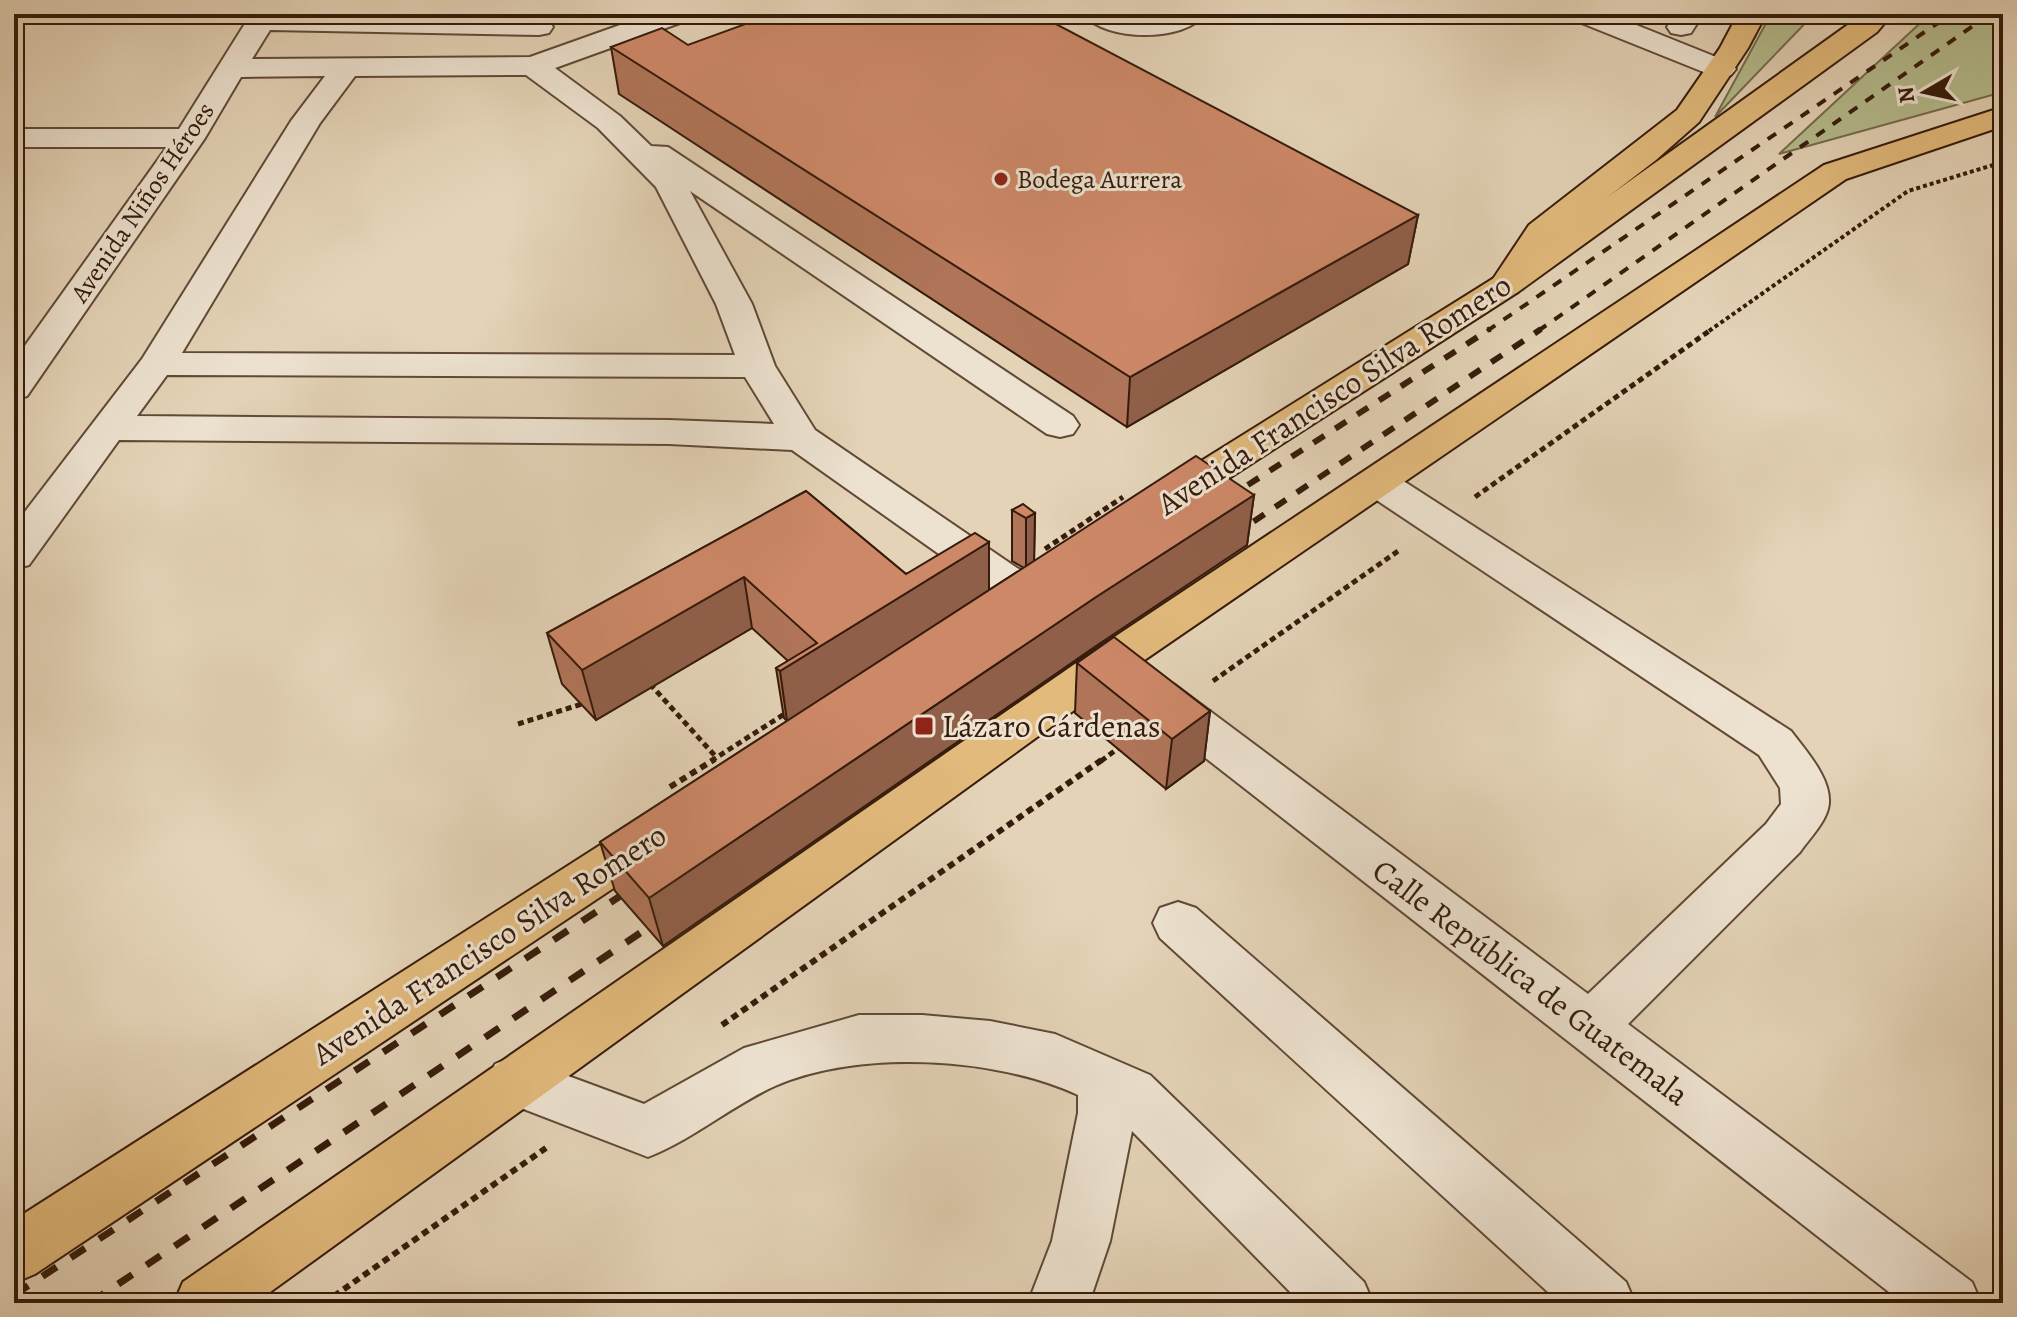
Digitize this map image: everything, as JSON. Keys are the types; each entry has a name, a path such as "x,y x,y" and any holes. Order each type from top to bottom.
{"main road":[{"path":"1506,285 1541,232 1645,153 1688,116 1727,59 1752,14"},
{"name":"Avenida Francisco Silva Romero","path":"1133,506 1506,285 1872,20"},
{"path":"204,1303 1111,661 1835,172 2003,116"},
{"path":"1835,172 2003,146"},
{"path":"988,618 1015,584 1067,566"},
{"name":"Avenida Francisco Silva Romero","path":"14,1254 679,800"}],"street":[{"path":"233,68 533,66 678,14"},
{"path":"1098,14 1135,29 1163,27 1191,14"},
{"path":"1584,14 1727,59"},
{"path":"1646,14 1685,21 1727,59"},
{"path":"263,17 542,21 533,66"},
{"name":"Avenida Niños Héroes","path":"14,388 189,138 263,17"},
{"path":"533,66 609,122 1060,425"},
{"path":"14,555 157,364 306,121 347,67"},
{"path":"609,122 670,183 734,304 757,366 801,438 1015,584"},
{"path":"14,138 189,138"},
{"path":"157,364 757,366"},
{"path":"108,428 669,432 801,438"},
{"path":"1377,482 1775,743 1803,785 1805,808 1783,838 1590,1027"},
{"name":"Calle República de Guatemala","path":"1111,661 1951,1303"},
{"path":"1178,923 1605,1303"},
{"path":"514,1081 648,1131 763,1065 859,1039 922,1039 990,1045 1055,1058 1131,1093 1343,1303"},
{"path":"1058,1303 1071,1275 1080,1242 1106,1115 1104,1082"}],"path":[{"path":"1015,584 1133,506"},
{"path":"635,688 650,683 661,674"},
{"path":"650,683 717,758"},
{"path":"518,724 591,702"},
{"path":"679,800 717,758 797,706"}],"green space":[{"path":"1771,14 1814,14 1715,117"},
{"path":"1930,14 2003,14 2003,92 1779,154"}],"building":[{"name":"Bodega Aurrera","path":"773,14 1037,14 1418,215 1130,377 611,47 662,28 688,45"},
{"path":"1196,456 1254,495 1096,597 649,898 600,842"},
{"path":"806,491 906,574 975,533 989,542 780,671 776,668 817,643 744,577 582,670 547,633"},
{"path":"1023,504 1035,513 1026,518 1012,510"},
{"path":"1114,637 1210,711 1172,739 1077,663"}],"railway":[{"path":"1489,330 1951,14"},
{"path":"1538,331 1990,14"},
{"path":"1232,536 1541,329"},
{"path":"1226,499 1489,330"},
{"path":"14,1295 637,885"},
{"path":"90,1303 664,917"}],"place":[{"name":"Bodega Aurrera","path":"1001,179"},
{"name":"Lázaro Cárdenas","path":"924,726"}]}
